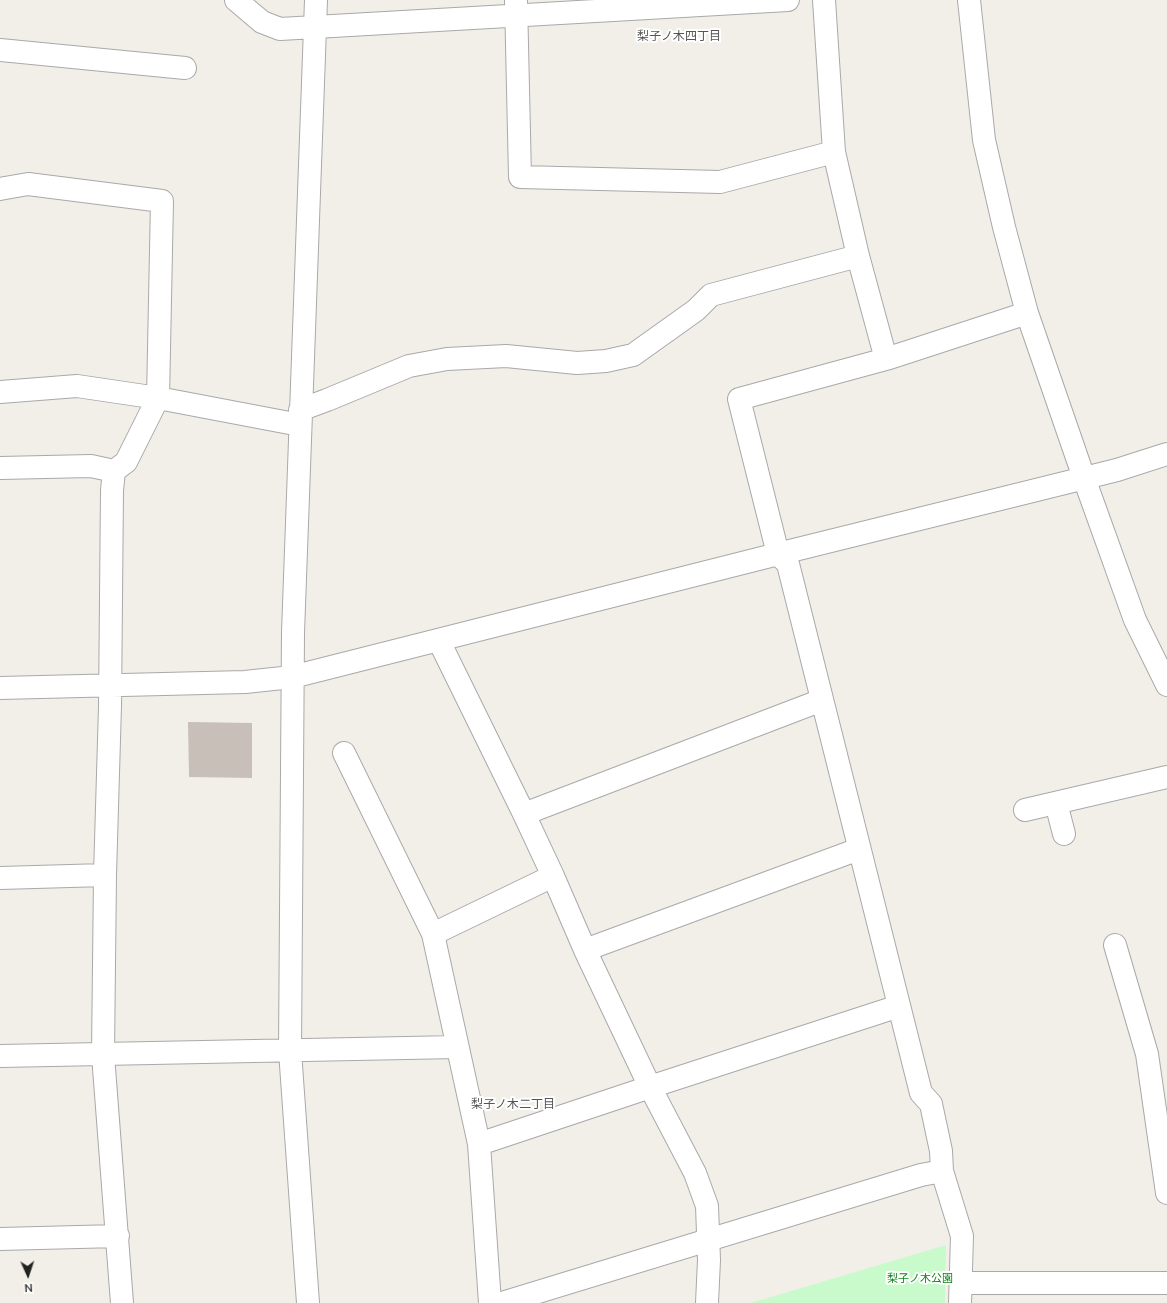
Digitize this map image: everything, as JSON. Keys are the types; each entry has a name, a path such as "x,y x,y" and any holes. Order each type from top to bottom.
{"street":[{"path":"236,0 262,22 280,29 516,8 788,0"},
{"path":"308,1303 290,1051 293,723 292,678 300,417 316,0"},
{"path":"824,0 834,152 858,256 886,359"},
{"path":"969,0 984,140 1004,228 1027,312 1135,620 1152,658 1167,685"},
{"path":"516,8 520,177 720,182 834,152"},
{"path":"0,50 185,68"},
{"path":"0,189 28,184 162,201 158,398 126,462 114,471 112,490 103,1055 122,1303"},
{"path":"0,392 77,386 300,417 327,400 409,366 447,359 506,356 577,363 606,361 633,355 696,310 711,295 858,256"},
{"path":"1027,312 886,359 739,399 778,554 788,564 920,1093 932,1104 941,1151 942,1171 962,1236 960,1293 1167,1282"},
{"path":"0,688 245,682 292,678 778,554 1117,470 1167,454"},
{"path":"0,468 91,466 114,471"},
{"path":"439,641 524,814 585,950 650,1087 695,1173 707,1206 707,1303"},
{"path":"524,814 822,700"},
{"path":"344,753 433,934 479,1144 490,1303"},
{"path":"1025,810 1167,777"},
{"path":"1056,803 1064,834"},
{"path":"585,950 860,848"},
{"path":"0,878 105,876"},
{"path":"433,934 553,876"},
{"path":"1115,945 1147,1054 1165,1166 1167,1193"},
{"path":"479,1144 899,1006"},
{"path":"0,1056 457,1047"},
{"path":"502,1303 921,1175 942,1171"},
{"path":"0,1239 118,1236"}],"green space":[{"name":"梨子ノ木公園","path":"946,1245 945,1303 751,1303"}],"building":[{"path":"188,722 252,723 252,778 189,777"}],"district":[{"name":"梨子ノ木四丁目","path":"679,37"},
{"name":"梨子ノ木二丁目","path":"513,1105"}]}
